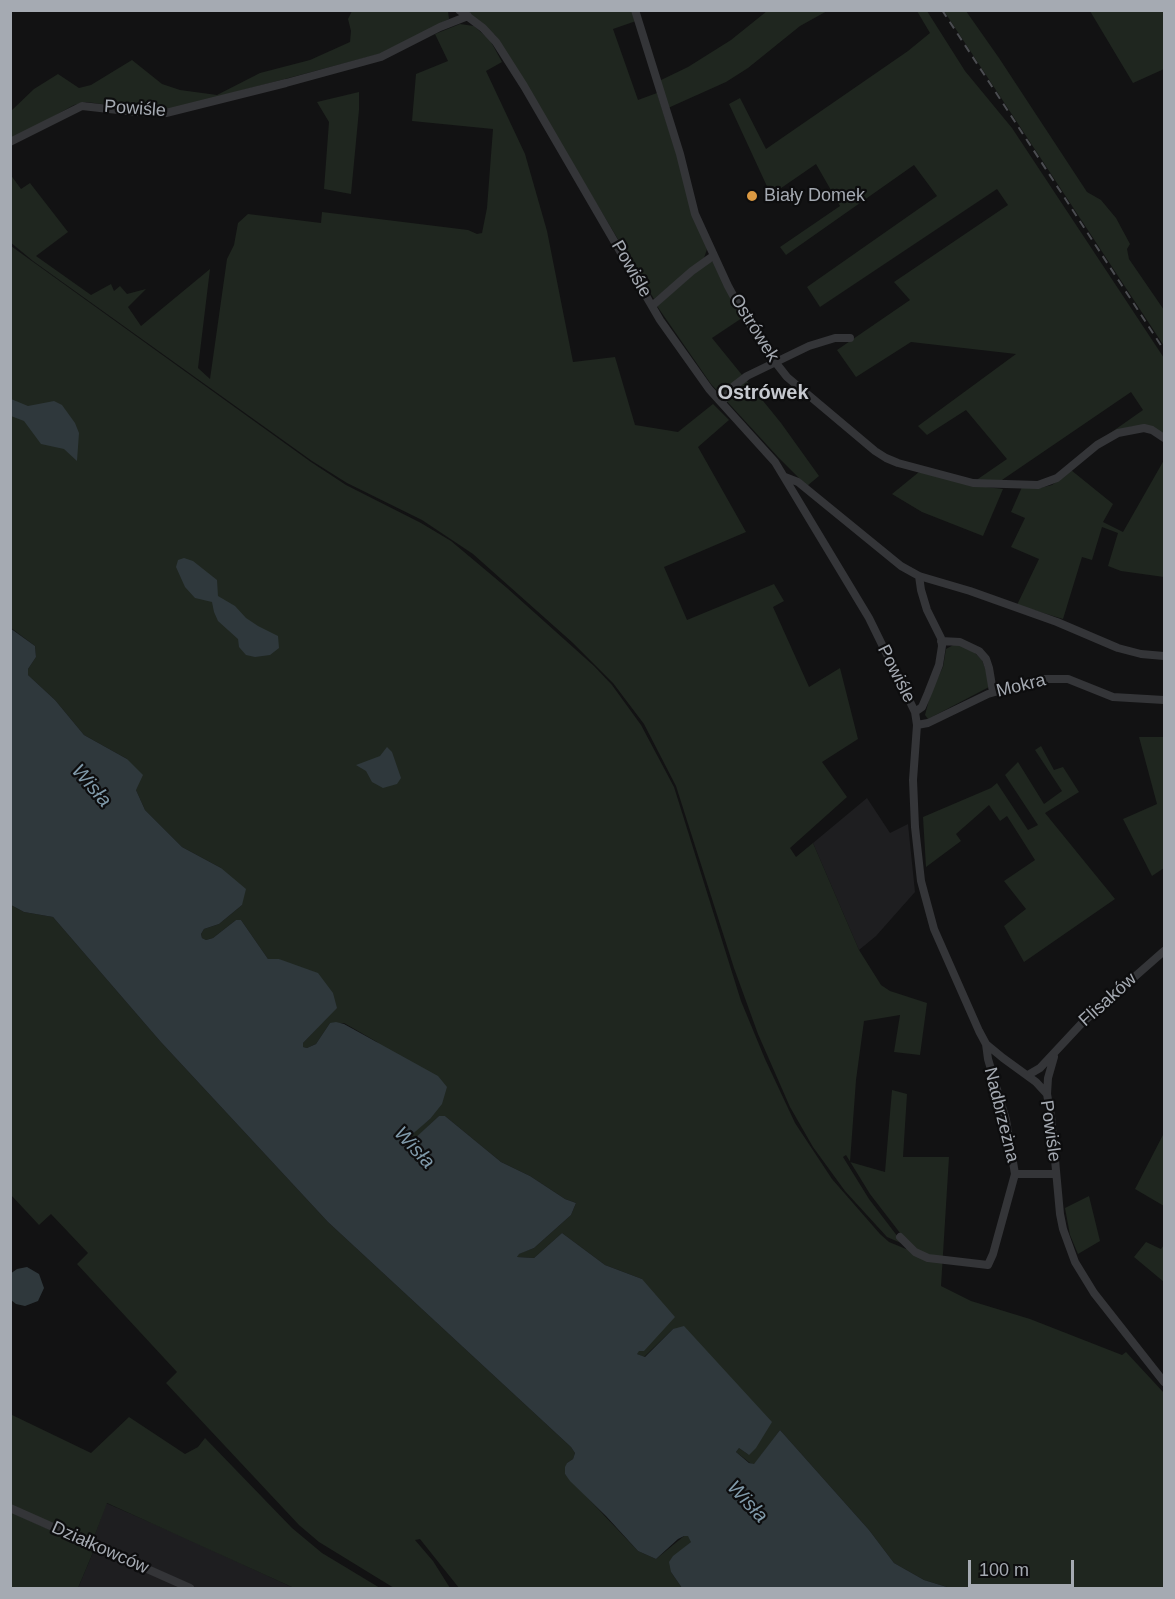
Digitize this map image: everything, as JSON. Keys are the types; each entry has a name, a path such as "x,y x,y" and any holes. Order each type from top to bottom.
{"street":[{"name":"Powiśle","path":"459,10 496,42 508,59 652,306 696,372 766,451 785,477 864,610 915,712 917,725 913,780 915,826 921,881 934,929 986,1044 1028,1076 1047,1094 1063,1229 1082,1276 1164,1382"},
{"name":"Ostrówek","path":"636,10 680,154 695,214 713,256 746,319 776,363 813,400 886,458 973,483 1038,485 1057,478 1097,445 1118,433 1144,429 1152,430 1163,437"},
{"name":"Powiśle","path":"10,142 82,106 166,113 286,84 381,57 440,27 468,16"},
{"path":"652,306 713,256"},
{"path":"722,402 742,380 776,363 821,342 850,338"},
{"path":"785,477 798,482 901,566 919,576 970,591 1057,622 1118,648 1141,654 1164,656"},
{"path":"915,712 922,706 942,655 941,641 927,610 919,576"},
{"path":"941,641 960,642 979,651 986,659 993,692"},
{"name":"Mokra","path":"917,725 928,723 993,692 1056,677 1081,683 1113,697 1164,700"},
{"name":"Flisaków","path":"1028,1076 1055,1054 1082,1023 1164,951"},
{"name":"Nadbrzeżna","path":"900,1237 915,1252 928,1258 988,1265 993,1254 1015,1174 1006,1120 988,1059 986,1044"},
{"name":"Flisaków","path":"1047,1094 1048,1078 1055,1054"},
{"path":"1015,1174 1056,1174"},
{"name":"Działkowców","path":"10,1508 190,1588"}],"shaded area":[{"path":"352,11 448,11 449,19 383,53 168,110 148,110 86,102 74,105 11,140 11,111 34,89 58,74 79,88 91,85 132,60 162,84 180,90 217,95 260,73 310,60 350,42 351,31 348,19"},
{"path":"462,11 633,11 636,21 613,29 638,100 657,93 707,249 704,258 654,299 495,35"},
{"path":"767,11 827,11 800,26 748,68 726,82 668,108 659,81 688,67 731,40"},
{"path":"917,11 927,11 965,71 1012,128 1164,358 1164,435 1148,426 1133,426 1106,436 1143,410 1131,392 999,482 975,481 1007,459 966,410 927,435 918,426 1016,354 911,342 856,377 837,350 910,300 894,282 1008,205 997,189 820,307 807,287 937,196 914,165 786,255 780,247 840,206 816,164 771,195 729,104 740,98 766,149 908,51 930,33"},
{"path":"944,11 966,11 1087,192 1101,200 1116,218 1130,244 1127,249 1129,259 1164,310 1164,346"},
{"path":"1090,11 1164,11 1164,69 1133,83"},
{"path":"460,24 474,26 490,40 502,62 486,71 525,154 547,231 573,362 615,357 635,425 678,432 713,404 729,420 698,447 746,532 664,567 687,620 774,584 784,601 773,607 809,687 840,668 858,739 822,762 847,797 790,848 796,857 813,843 859,950 881,985 890,991 927,1003 920,1055 894,1052 900,1015 864,1021 856,1080 850,1162 846,1155 843,1157 869,1199 901,1243 887,1237 845,1191 813,1147 790,1107 758,1034 734,968 676,786 644,724 613,683 573,643 473,554 422,520 347,483 312,461 33,261 10,242 10,174 21,189 30,183 68,232 36,256 91,295 111,284 114,291 120,286 127,294 146,289 128,307 141,326 210,269 198,368 210,379 227,259 234,245 238,223 248,214 321,223 322,212 482,233 487,208 493,129 412,121 416,74 448,61 435,34"},
{"path":"359,92 351,194 324,189 329,122 317,102"},
{"path":"11,246 311,462 346,485 451,541 507,588 612,685 641,725 674,787 741,1001 795,1123 832,1179 880,1234 889,1242 906,1249 907,1242 870,1194 850,1162 885,1172 892,1090 907,1094 903,1157 949,1157 941,1286 971,1301 1030,1319 1122,1355 1126,1352 1164,1393 1164,1588 950,1588 924,1580 894,1563 869,1530 780,1430 754,1465 736,1452 739,1448 749,1455 673,1329 644,1357 637,1354 642,1279 605,1265 562,1233 534,1258 517,1257 518,1254 534,1248 571,1215 576,1203 501,1162 445,1116 439,1116 413,1141 408,1136 430,1119 377,1042 344,1023 330,1023 316,1044 307,1048 303,1047 303,1043 336,1008 279,959 268,959 241,920 236,920 213,938 206,940 202,938 201,934 204,929 219,924 242,905 221,868 182,847 145,810 136,790 127,759 84,735 55,700 28,675 28,669 36,657 35,646 11,628"},
{"path":"708,262 714,262 742,318 712,338 781,423 819,476 807,486 711,384 657,306"},
{"path":"1164,460 1164,577 1121,571 1108,566 1118,533 1102,527 1092,560 1082,557 1063,619 1017,605 1039,559 1011,547 1025,518 1011,512 1022,487 1040,488 1052,485 1071,470 1113,504 1103,522 1123,532"},
{"path":"919,472 978,486 1003,489 983,536 922,512 892,494"},
{"path":"957,643 972,650 982,660 989,678 989,687 928,719 925,715 931,692 943,667 946,649"},
{"path":"1139,737 1164,737 1164,868 1152,876 1123,819 1157,804"},
{"path":"1041,746 1054,770 1063,767 1079,792 1045,813 1115,899 1024,962 1004,926 1026,909 1004,881 1035,860 1007,816 1000,821 989,805 956,834 961,841 926,867 923,817 991,788 997,783 1028,830 1038,825 1005,775 1018,762 1044,804 1062,791 1035,750"},
{"path":"867,798 890,833 908,824 915,892 876,936 859,950 813,843"},
{"path":"11,905 24,912 53,917 160,1041 328,1222 571,1447 575,1453 573,1459 567,1463 565,1474 638,1551 656,1559 684,1536 688,1535 691,1538 691,1542 683,1549 671,1572 682,1588 459,1588 420,1539 415,1540 433,1561 450,1588 394,1588 319,1542 299,1525 166,1383 177,1372 77,1264 88,1253 51,1214 39,1225 11,1195"},
{"path":"1164,1133 1164,1206 1135,1189"},
{"path":"1089,1196 1100,1241 1078,1254 1070,1235 1065,1208"},
{"path":"1146,1242 1161,1249 1164,1245 1164,1282 1134,1257"},
{"path":"10,1414 91,1453 129,1417 185,1454 198,1447 205,1438 292,1528 322,1553 380,1588 294,1588 107,1503 93,1540 11,1507"},
{"path":"106,1503 294,1588 78,1588 94,1550 93,1540"},
{"path":"11,1512 94,1550 78,1588 11,1588"}],"water":[{"path":"11,399 28,406 54,401 62,405 79,433 77,461 64,449 41,444 24,421 11,416"},
{"path":"184,558 193,561 217,580 218,596 235,606 246,618 258,626 278,636 279,648 270,655 255,657 246,655 239,647 238,639 218,621 212,602 195,598 185,587 176,567 178,560"},
{"name":"Wisła","path":"10,628 35,646 36,657 28,669 28,675 55,700 84,735 127,759 143,775 136,790 145,810 182,847 221,868 246,889 242,905 219,924 204,929 201,934 202,938 206,940 213,938 236,920 241,920 268,959 279,959 318,973 333,993 337,1008 303,1043 303,1047 307,1048 316,1044 330,1023 336,1022 344,1024 438,1076 447,1087 442,1104 430,1119 409,1137 413,1140 439,1116 445,1116 501,1162 576,1203 571,1215 534,1248 517,1257 534,1258 562,1233 605,1265 642,1279 675,1317 644,1351 639,1351 637,1354 645,1357 673,1329 684,1326 772,1422 749,1455 739,1448 736,1452 749,1463 754,1464 780,1430 869,1530 894,1563 924,1580 950,1588 682,1588 671,1572 669,1562 691,1542 688,1536 678,1539 656,1559 638,1551 565,1474 565,1467 573,1459 575,1453 571,1447 328,1222 160,1041 53,917 24,912 11,905"},
{"path":"387,747 392,752 401,778 397,784 383,788 372,782 366,771 356,765 380,756"},
{"path":"27,1267 39,1274 44,1288 38,1301 25,1306 11,1300 10,1274 17,1269"}],"railway":[{"path":"942,10 1164,350"}],"place":[{"name":"Biały Domek","path":"752,196"}],"district":[{"name":"Ostrówek","path":"763,393"}]}
